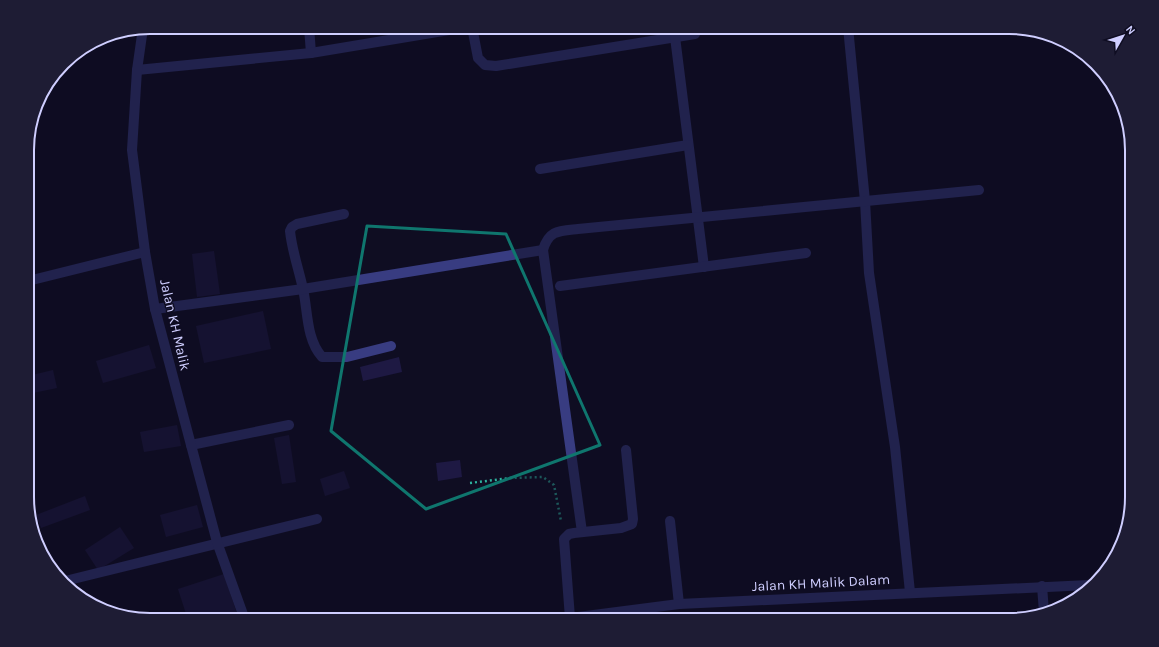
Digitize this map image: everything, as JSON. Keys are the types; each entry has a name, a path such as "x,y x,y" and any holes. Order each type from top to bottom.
{"street":[{"name":"Jalan KH Malik","path":"142,34 137,70 132,150 145,252 155,309 191,446 217,542 242,613"},
{"path":"310,34 311,52"},
{"path":"137,70 311,52 423,34"},
{"path":"473,34 478,58 485,65 496,66 694,34"},
{"path":"849,34 865,201 868,273 896,447 910,592"},
{"path":"674,37 704,267"},
{"path":"540,169 688,145"},
{"path":"582,532 543,250 546,239 552,234 562,231 697,216 979,190"},
{"path":"344,214 298,224 292,227 291,238 303,289 311,339 316,351 322,357 347,357 391,346"},
{"path":"155,309 303,289 543,250"},
{"path":"34,280 145,252"},
{"path":"560,286 806,253"},
{"path":"191,446 289,425"},
{"path":"570,613 564,539 569,534 621,528 632,524 633,518 626,450"},
{"path":"69,580 217,542 317,519"},
{"path":"670,521 680,604"},
{"name":"Jalan KH Malik Dalam","path":"611,613 680,604 910,592 1084,585"},
{"path":"1042,586 1044,607"},
{"path":"644,609 644,613"}],"path":[{"path":"470,483 510,478 543,477 554,484 564,539"}],"highlighted area":[{"path":"367,226 506,234 600,445 426,509 331,431"}],"building":[{"path":"214,251 220,294 197,297 192,254"},
{"path":"263,311 271,349 204,363 196,326"},
{"path":"149,345 156,368 103,383 96,361"},
{"path":"399,357 402,372 363,381 360,367"},
{"path":"53,370 57,388 34,393 34,375"},
{"path":"177,425 181,446 144,452 140,432"},
{"path":"289,435 296,482 282,484 274,438"},
{"path":"460,460 462,477 438,481 436,463"},
{"path":"344,471 350,488 325,496 320,479"},
{"path":"85,496 90,510 41,528 36,515"},
{"path":"197,505 203,527 166,537 160,515"},
{"path":"120,527 134,548 98,570 85,550"},
{"path":"224,574 237,613 186,613 178,589"}]}
